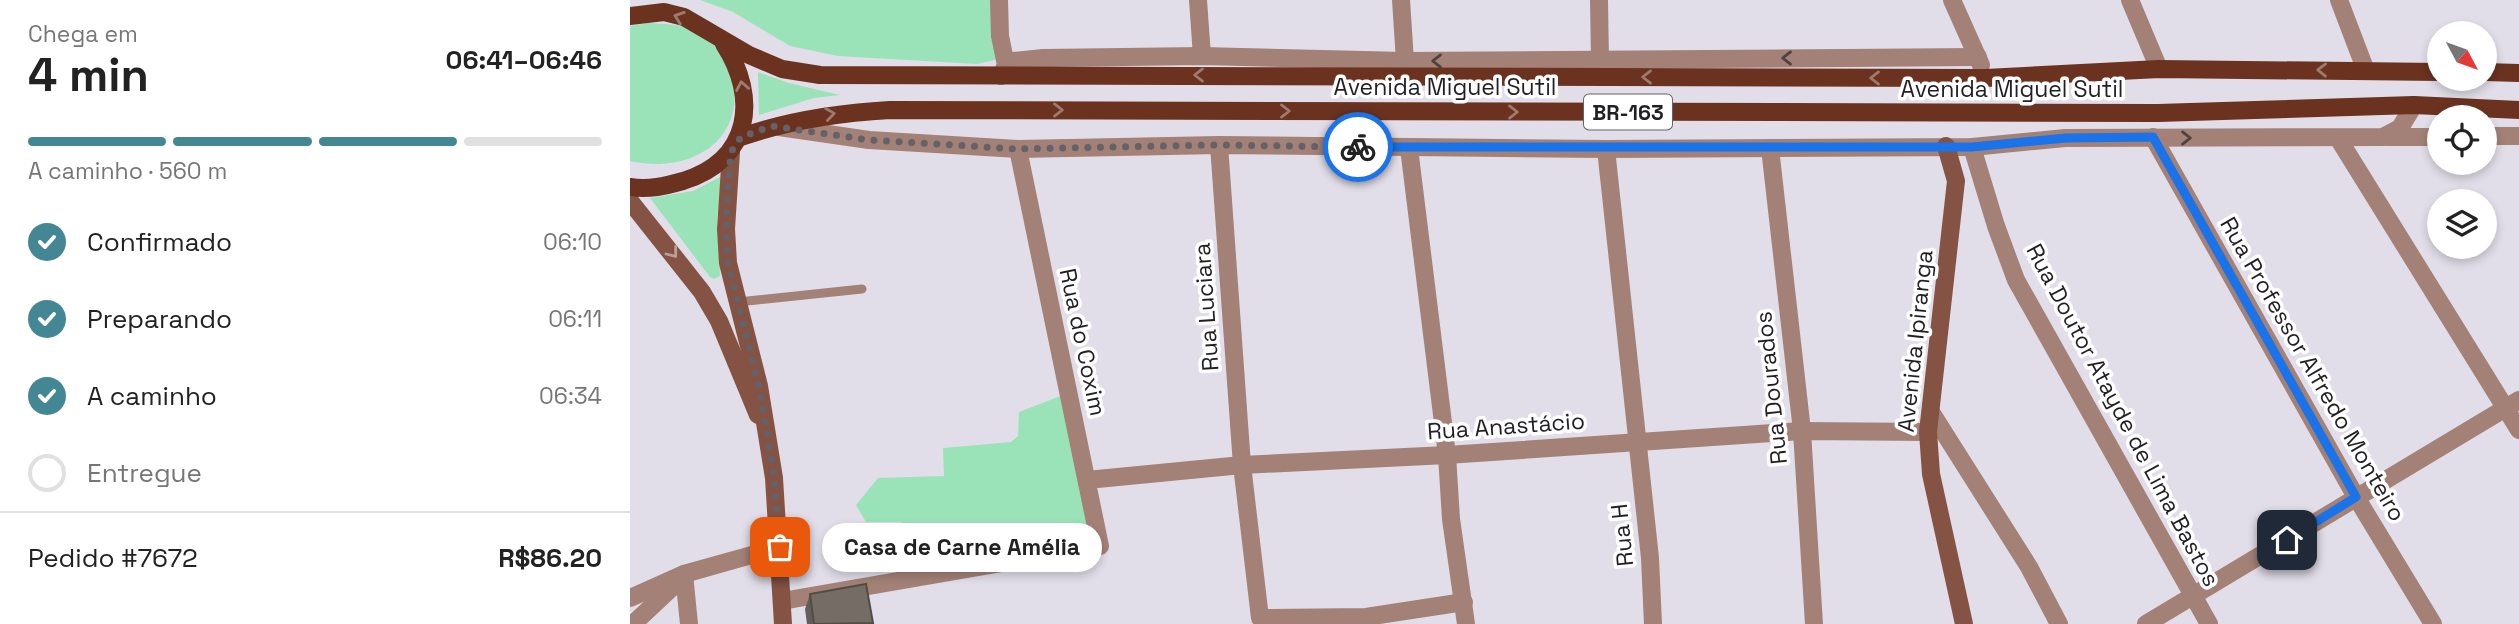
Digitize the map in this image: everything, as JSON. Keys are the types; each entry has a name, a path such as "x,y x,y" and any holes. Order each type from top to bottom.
{"main road":[{"name":"Avenida Miguel Sutil","path":"630,16 664,12 684,18 760,60 802,74 1003,70 1986,78 2159,69 2427,72"},
{"name":"Avenida Miguel Sutil","path":"722,41 738,65 745,93 736,145"},
{"path":"2497,72 2519,73"},
{"name":"Avenida Miguel Sutil","path":"736,145 772,126 830,113 890,110 2146,113 2414,105 2519,110"},
{"name":"BR-163","path":"630,187 657,187 696,177 736,145"}],"street":[{"path":"999,0 1003,70"},
{"path":"1198,0 1202,56"},
{"path":"1401,0 1405,61"},
{"path":"1599,0 1601,60"},
{"path":"1952,0 1986,78"},
{"path":"2130,0 2159,69"},
{"path":"2339,0 2365,71"},
{"name":"Avenida Miguel Sutil","path":"1003,70 1043,58 1202,56 1405,61 1978,57"},
{"path":"2383,137 2400,128 2414,105"},
{"name":"Avenida Miguel Sutil","path":"772,126 869,140 1018,149 1219,145 1605,149 1972,147 2066,138 2427,137"},
{"path":"2497,136 2519,136"},
{"name":"Rua Professor Alfredo Monteiro","path":"2153,137 2356,497 2433,624"},
{"path":"2338,138 2512,404 2519,430"},
{"path":"736,145 726,229 728,263 766,432 780,547 783,624"},
{"name":"Rua Luciara","path":"1219,145 1242,465 1260,621"},
{"name":"Avenida Ipiranga","path":"1946,146 1956,181 1928,432 1931,474 1964,624"},
{"name":"Rua Doutor Atayde de Lima Bastos","path":"1972,147 2016,280 2209,624"},
{"path":"1409,148 1447,455 1451,519 1466,624"},
{"name":"Rua Dourados","path":"1770,148 1802,431 1814,624"},
{"name":"Rua do Coxim","path":"782,601 1100,547 1018,149"},
{"name":"Rua H","path":"1605,149 1650,558 1653,624"},
{"path":"630,201 702,292 719,321 766,432"},
{"path":"702,292 738,302"},
{"path":"2146,624 2512,404"},
{"path":"1931,412 2029,567 2059,624"},
{"name":"Rua Anastácio","path":"1087,480 1242,465 1447,455 1802,431 1928,432"},
{"path":"630,598 684,574 780,547"},
{"path":"633,624 667,594 684,574"},
{"path":"684,574 689,624"},
{"path":"1260,621 1366,617 1464,602"}],"lane":[{"path":"738,302 862,289"}],"green space":[{"path":"700,0 996,0 999,59 977,64 838,56 790,46 733,12"},
{"path":"649,23 682,26 706,36 717,46 731,72 735,96 732,116 723,133 710,147 694,157 653,164 630,161 630,26"},
{"path":"758,72 789,83 840,95 814,98 759,115"},
{"path":"722,176 717,219 720,276 714,279 650,198 693,191"},
{"path":"1063,395 1092,529 939,558 920,534 901,522 866,522 856,505 878,478 944,476 943,448 1011,442 1018,436 1019,412"}],"building":[{"path":"866,584 873,623 814,624 810,594"}],"way so far":[{"path":"780,547 774,478 759,386 728,263 726,229 731,152 741,137 772,126 869,140 1018,149 1219,145 1358,147"}],"place":[{"name":"Casa de Carne Amélia","path":"780,547"}],"route":[{"path":"1358,147 1972,147 2066,138 2153,137 2356,497 2287,540"}]}
